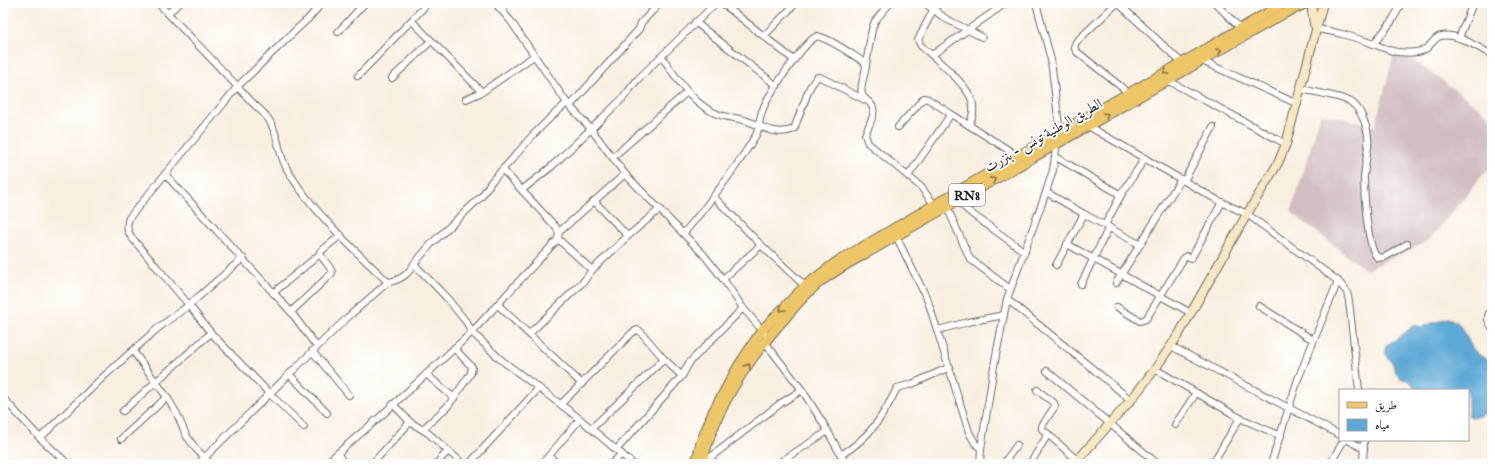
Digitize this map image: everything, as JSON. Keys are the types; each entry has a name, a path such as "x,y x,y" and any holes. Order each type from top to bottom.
{"main road":[{"name":"الطريق الوطنية تونس - بنزرت","path":"765,336 804,296 837,270 1283,14 1307,3"},
{"path":"1310,3 1319,3"},
{"name":"الطريق الوطنية تونس - بنزرت","path":"707,463 707,446 718,417 765,336 805,286 835,263 935,206 1018,156 1241,29 1281,4"}],"street":[{"path":"158,3 268,119 274,129 281,154 287,168 314,206 388,282"},
{"path":"168,13 180,3"},
{"path":"304,427 211,333 190,304 132,238 127,229 128,218 238,86 308,19 322,3"},
{"path":"338,32 365,3"},
{"path":"358,76 428,3"},
{"path":"495,3 502,10 568,105 591,129 626,174 684,233 723,278 802,390 828,431 846,464"},
{"path":"502,10 507,3"},
{"path":"198,464 348,317 388,282 393,282 407,274 432,243 482,196 491,182 532,136 550,118 568,105 639,30 642,23 660,3"},
{"path":"522,190 551,167 591,129 622,99 638,80 695,22 716,3"},
{"path":"722,3 794,60"},
{"path":"764,36 796,3"},
{"path":"865,100 861,93 872,29 875,21 890,3"},
{"path":"925,3 932,10 955,25 982,37"},
{"path":"939,3 932,10 918,40 920,46 932,55 960,82 969,94 972,100 974,115 969,125"},
{"path":"932,55 1006,3"},
{"path":"980,464 980,449 1007,299 1053,170 1056,157 1056,145 1060,132 1052,60 1036,3"},
{"path":"1129,93 1077,52 1074,47 1076,42 1118,3 1182,63"},
{"path":"1215,3 1241,29"},
{"path":"1310,3 1315,29"},
{"path":"1037,390 1054,403 1055,406 1042,426 1042,429 1076,462 1131,400 1155,369 1191,313 1247,214 1278,163 1286,144 1298,104 1315,29 1323,3"},
{"path":"1373,44 1393,20 1401,3"},
{"path":"1459,38 1473,3"},
{"path":"412,21 482,92"},
{"path":"695,22 777,86"},
{"path":"1315,29 1328,30 1395,52 1409,53 1428,48 1438,36 1459,38 1492,55"},
{"path":"684,233 737,166 756,134 763,107 794,60 808,42 817,36 836,45 864,62 866,65"},
{"path":"392,78 431,41"},
{"path":"466,99 482,92 534,56"},
{"path":"662,57 687,92 711,111 720,115 749,121 777,132 790,131 794,129 810,88 817,77 820,77 865,100 871,104 874,109 874,116 865,136 868,143 921,188 935,206"},
{"path":"1202,61 1298,104"},
{"path":"1167,80 1286,144"},
{"path":"1301,90 1343,99 1352,103 1359,111 1368,132 1369,144 1364,186 1369,237 1373,253 1375,256 1381,258 1407,244"},
{"path":"613,157 687,92"},
{"path":"898,127 924,98 928,98 1018,156"},
{"path":"908,176 951,114"},
{"path":"1088,126 1182,180 1247,214 1338,281 1347,292 1349,301 1359,389"},
{"path":"1116,283 1139,244 1182,180 1213,127"},
{"path":"1056,157 1121,195"},
{"path":"1081,284 1121,195 1145,158"},
{"path":"503,170 559,232"},
{"path":"165,174 291,312 314,349 349,395"},
{"path":"325,464 338,454 472,332 558,239 559,232 626,174"},
{"path":"1046,192 1139,244"},
{"path":"714,197 761,245 805,286"},
{"path":"594,201 628,236"},
{"path":"957,201 972,214 1025,252"},
{"path":"1117,308 1142,321 1146,319 1184,258 1186,256 1191,258 1193,255 1222,202"},
{"path":"948,207 970,259 1010,289"},
{"path":"529,334 584,281 592,270 628,236 660,209"},
{"path":"1056,266 1084,214"},
{"path":"273,293 320,254 321,251 341,234"},
{"path":"896,236 928,301 950,367 969,432 980,449"},
{"path":"558,239 592,270"},
{"path":"1067,244 1122,273 1161,297 1191,313"},
{"path":"723,278 761,245"},
{"path":"291,312 332,273 331,269 320,254"},
{"path":"40,438 73,405 158,328 190,304 242,258"},
{"path":"414,264 446,297 467,323 472,332 500,359 562,404 633,464"},
{"path":"1271,464 1288,408 1313,340 1338,281"},
{"path":"1007,299 1131,400"},
{"path":"498,305 582,384"},
{"path":"1260,306 1313,340"},
{"path":"611,464 682,376 689,363 743,308"},
{"path":"1492,308 1487,314 1488,320 1492,327"},
{"path":"938,330 1004,315"},
{"path":"562,404 632,333 637,330 640,331 664,359 682,376"},
{"path":"123,411 211,333"},
{"path":"1171,346 1339,434"},
{"path":"423,429 454,398 472,370 469,363 454,348"},
{"path":"133,351 167,397 177,414 186,435 204,458 211,464"},
{"path":"592,428 664,359"},
{"path":"841,455 859,443 874,427 897,388 912,384 950,367"},
{"path":"1155,369 1240,418 1280,436"},
{"path":"1047,371 1156,463"},
{"path":"290,374 327,413"},
{"path":"426,374 454,398"},
{"path":"469,464 539,388"},
{"path":"707,463 781,403 802,390"},
{"path":"1175,426 1196,393"},
{"path":"120,439 167,397"},
{"path":"3,398 40,438 68,464"},
{"path":"393,404 410,422 423,429 463,464"},
{"path":"1212,464 1240,418"},
{"path":"542,464 580,419"},
{"path":"372,464 410,422"},
{"path":"781,463 828,431"},
{"path":"1030,464 1048,434"},
{"path":"1330,464 1343,441"},
{"path":"1350,441 1364,449"},
{"path":"1363,464 1364,441"},
{"path":"1003,464 1017,445"},
{"path":"436,464 448,450"},
{"path":"338,454 344,464"},
{"path":"549,456 558,464"}],"shaded area":[{"path":"1394,54 1412,59 1492,117 1492,164 1428,241 1366,270 1291,212 1321,113 1375,126"}],"water":[{"path":"1448,318 1460,325 1476,353 1492,362 1492,409 1480,416 1471,417 1469,416 1469,389 1418,389 1414,387 1410,381 1400,378 1395,372 1393,364 1385,351 1386,345 1397,339 1414,325 1421,327"}]}
